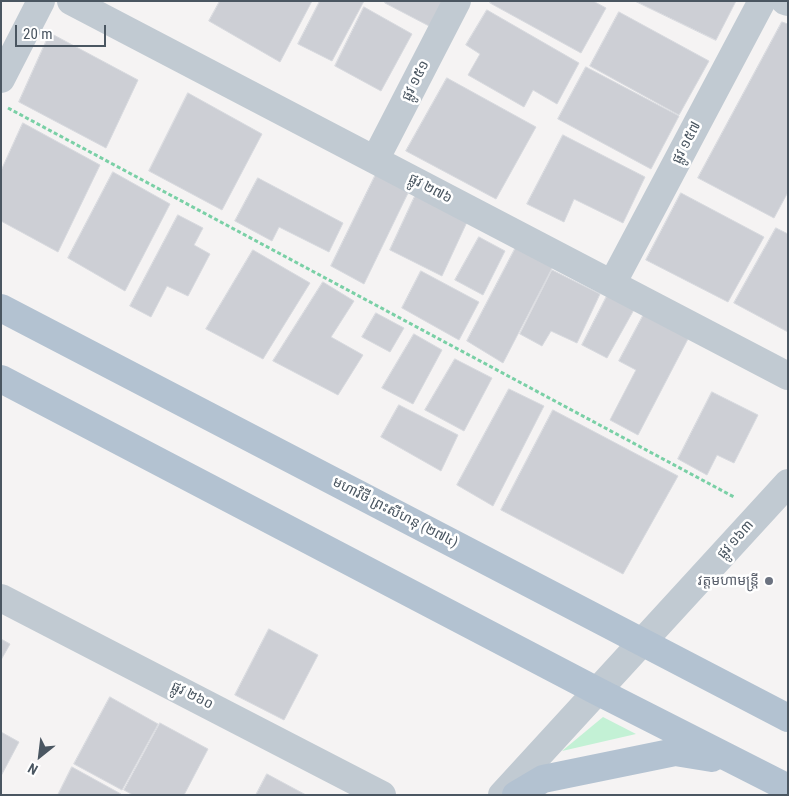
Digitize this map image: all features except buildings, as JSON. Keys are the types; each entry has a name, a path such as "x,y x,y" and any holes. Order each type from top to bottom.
{"main road":[{"name":"មហាវិថី ព្រះសីហនុ (២៧៤)","path":"1,308 788,718"},
{"path":"1,379 597,692 788,788"},
{"path":"516,795 543,779 675,752 736,761"}],"street":[{"path":"1,79 42,1"},
{"name":"ផ្លូវ ២៧៦","path":"71,1 788,376"},
{"name":"ផ្លូវ ១៥១","path":"375,160 457,1"},
{"name":"ផ្លូវ ១៥៧","path":"612,284 762,1"},
{"name":"ផ្លូវ ១៦៣","path":"502,795 788,483"},
{"name":"ផ្លូវ ២៦០","path":"1,598 382,795"}],"path":[{"path":"1,104 761,512"}],"green space":[{"path":"603,717 636,734 562,751"}],"place":[{"name":"វត្តមហាមន្រ្តី","path":"769,581"}]}
